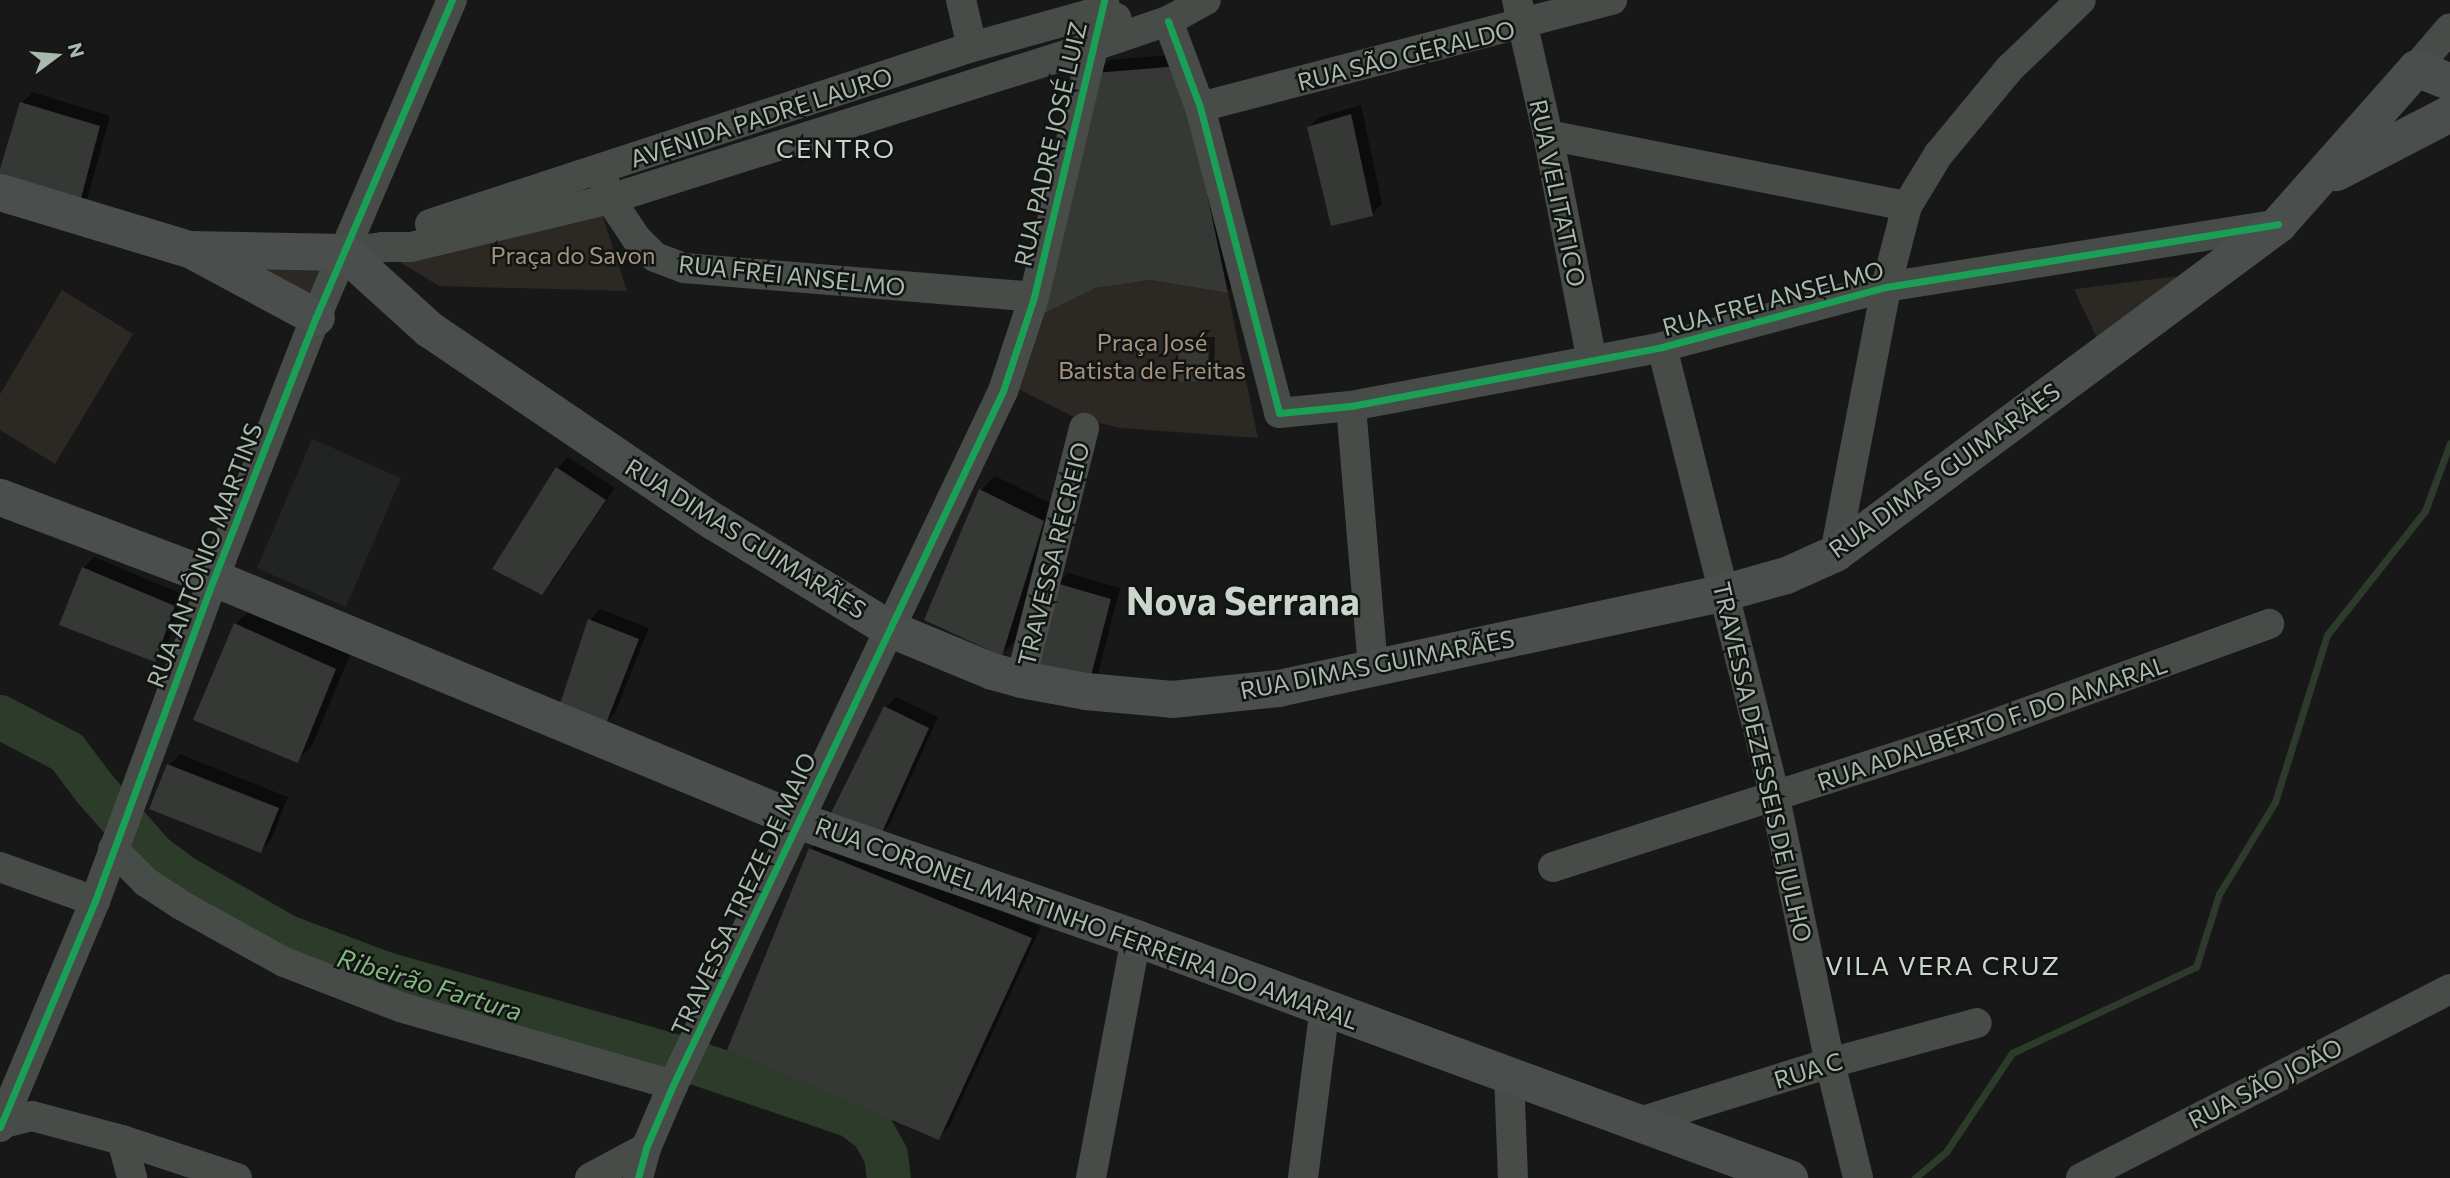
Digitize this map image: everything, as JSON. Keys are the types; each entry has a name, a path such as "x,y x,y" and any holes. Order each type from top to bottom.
{"main road":[{"path":"2416,68 2450,82"},
{"name":"RUA DIMAS GUIMARÃES","path":"344,253 429,329 713,521 888,628 992,671 1021,679 1086,691 1172,699 1278,688 1725,592 1786,575 1835,553 2278,224 2318,182 2416,68"},
{"name":"RUA DIMAS GUIMARÃES","path":"2318,182 2450,113"},
{"path":"0,192 189,249 316,317"},
{"path":"189,249 344,253"},
{"name":"RUA CORONEL MARTINHO FERREIRA DO AMARAL","path":"0,498 214,578 800,821 1136,938 1789,1178"}],"street":[{"name":"RUA ANTÔNIO MARTINS","path":"0,1125 94,901 214,578 316,317 452,0"},
{"path":"961,0 972,47"},
{"name":"AVENIDA PADRE LAURO","path":"344,253 383,247 411,247 610,199 1091,47 1155,25 1206,0"},
{"name":"RUA SÃO GERALDO","path":"1200,107 1520,13 1612,0"},
{"path":"1835,553 1886,287 1907,206 1938,155 2010,68 2081,0"},
{"name":"AVENIDA PADRE LAURO","path":"383,247 419,227 1102,6"},
{"path":"1102,6 1155,25 1200,107"},
{"name":"RUA PADRE JOSÉ LUIZ","path":"888,628 1003,391 1034,297 1102,6"},
{"name":"RUA VELITATICO","path":"1520,13 1548,135 1592,361"},
{"name":"RUA DIMAS GUIMARÃES","path":"2416,68 2450,28"},
{"name":"RUA FREI ANSELMO","path":"1200,107 1279,413 1350,406 1662,347 1886,287 2278,224"},
{"path":"1548,135 1907,206"},
{"name":"RUA FREI ANSELMO","path":"600,170 610,199 636,238 655,257 684,268 1034,297"},
{"name":"TRAVESSA DEZESSEIS DE JULHO","path":"1662,347 1775,798 1830,1063 1858,1178"},
{"path":"1350,406 1373,668"},
{"name":"TRAVESSA RECREIO","path":"1021,679 1084,428"},
{"name":"RUA ADALBERTO F. DO AMARAL","path":"1553,867 1775,798 1961,736 2269,624"},
{"name":"TRAVESSA TREZE DE MAIO","path":"638,1178 646,1148 676,1079 800,821 888,628"},
{"path":"114,849 146,882 284,962 400,1007 676,1079"},
{"path":"0,867 94,901"},
{"path":"1091,1178 1136,938"},
{"name":"RUA SÃO JOÃO","path":"2081,1178 2448,995"},
{"path":"1303,1178 1325,1007"},
{"name":"RUA C","path":"1639,1122 1830,1063 1977,1023"},
{"path":"1509,1075 1513,1178"},
{"path":"0,1125 16,1117 32,1116 122,1140 237,1178"},
{"path":"122,1140 132,1178"},
{"path":"590,1178 646,1148"}],"shaded area":[{"path":"312,439 401,478 346,607 257,568"}],"green space":[{"name":"Praça do Savon","path":"601,211 627,291 439,286 398,261"},
{"path":"235,262 324,265 309,299"},
{"path":"2211,272 2103,351 2074,289"},
{"name":"Praça José Batista de Freitas","path":"1150,280 1228,293 1258,438 1120,428 1072,416 1018,389 1043,314 1096,288"},
{"path":"62,290 133,334 55,464 0,430 0,394"}],"building":[{"path":"1180,66 1228,293 1150,280 1096,288 1043,314 1094,73"},
{"path":"20,102 100,126 78,210 0,182 0,169"},
{"path":"1351,114 1373,216 1331,226 1307,127"},
{"path":"1178,343 1209,344 1208,382 1174,381"},
{"path":"556,467 606,500 542,595 492,569"},
{"path":"979,489 1044,521 1002,656 924,620"},
{"path":"82,567 175,606 155,662 59,625"},
{"path":"1056,583 1111,599 1087,691 1030,680"},
{"path":"588,619 639,639 605,726 557,713"},
{"path":"234,623 336,669 298,763 193,720"},
{"path":"884,706 929,728 880,837 831,813"},
{"path":"167,764 279,808 261,853 149,809"},
{"path":"809,848 1032,938 939,1140 727,1050"}],"waterway":[{"path":"1915,1178 1946,1152 2012,1053 2196,967 2219,894 2275,802 2327,635 2425,511 2450,443"},
{"name":"Ribeirão Fartura","path":"0,717 67,752 95,789 154,856 186,879 285,936 386,974 687,1060 852,1116 873,1132 886,1155 889,1178"}],"cycle path":[{"path":"0,1127 95,901 214,578 316,317 452,0"},
{"path":"638,1178 646,1148 673,1085 1003,391 1034,297 1104,0"},
{"path":"1168,21 1200,107 1279,413 1351,406 1662,347 1886,287 2278,224"}],"district":[{"name":"CENTRO","path":"836,148"},
{"name":"Nova Serrana","path":"1243,600"},
{"name":"VILA VERA CRUZ","path":"1943,965"}]}
